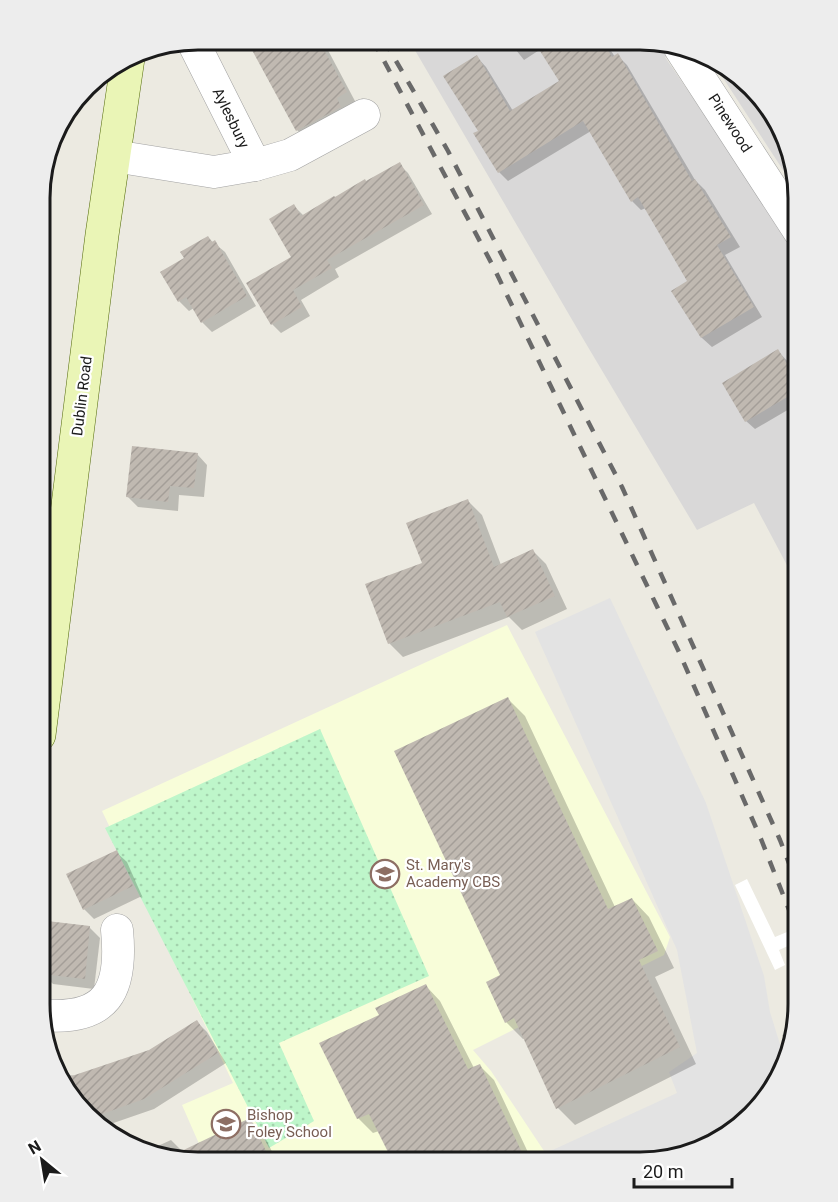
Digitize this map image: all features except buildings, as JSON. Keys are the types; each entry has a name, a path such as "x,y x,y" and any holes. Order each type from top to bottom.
{"main road":[{"name":"Dublin Road","path":"50,650 127,67"}],"street":[{"name":"Aylesbury","path":"114,156 214,172 255,165 197,50"},
{"name":"Pinewood","path":"689,58 788,192"},
{"path":"255,165 290,155 364,116"},
{"path":"51,1015 81,1015 96,1008 107,999 120,957 117,930"}],"shaded area":[{"path":"415,50 641,50 674,54 665,57 778,223 788,220 788,567 754,503 697,530"},
{"path":"719,72 745,93 764,115 777,141 786,175"},
{"path":"610,598 706,803 764,976 770,1012 782,1050 773,1070 764,1087 738,1116 723,1128 706,1137 679,1147 641,1152 548,1152 677,1093 669,1072 697,1053 677,950 535,632"},
{"name":"St. Mary's Academy CBS","path":"507,625 670,937 664,955 473,1050 491,1071 545,1152 203,1152 182,1105 233,1083 102,811"},
{"path":"320,729 429,976 279,1043 314,1121 269,1148 105,828"}],"pier":[{"path":"747,879 775,937 788,932 788,946 779,950 785,965 775,970 735,885"}],"railway":[{"path":"378,50 493,266 679,652 761,839 788,907"},
{"path":"390,50 448,151 622,487 788,861"}],"place":[{"name":"St. Mary's Academy CBS","path":"385,874"},
{"name":"Bishop Foley School","path":"226,1124"}]}
